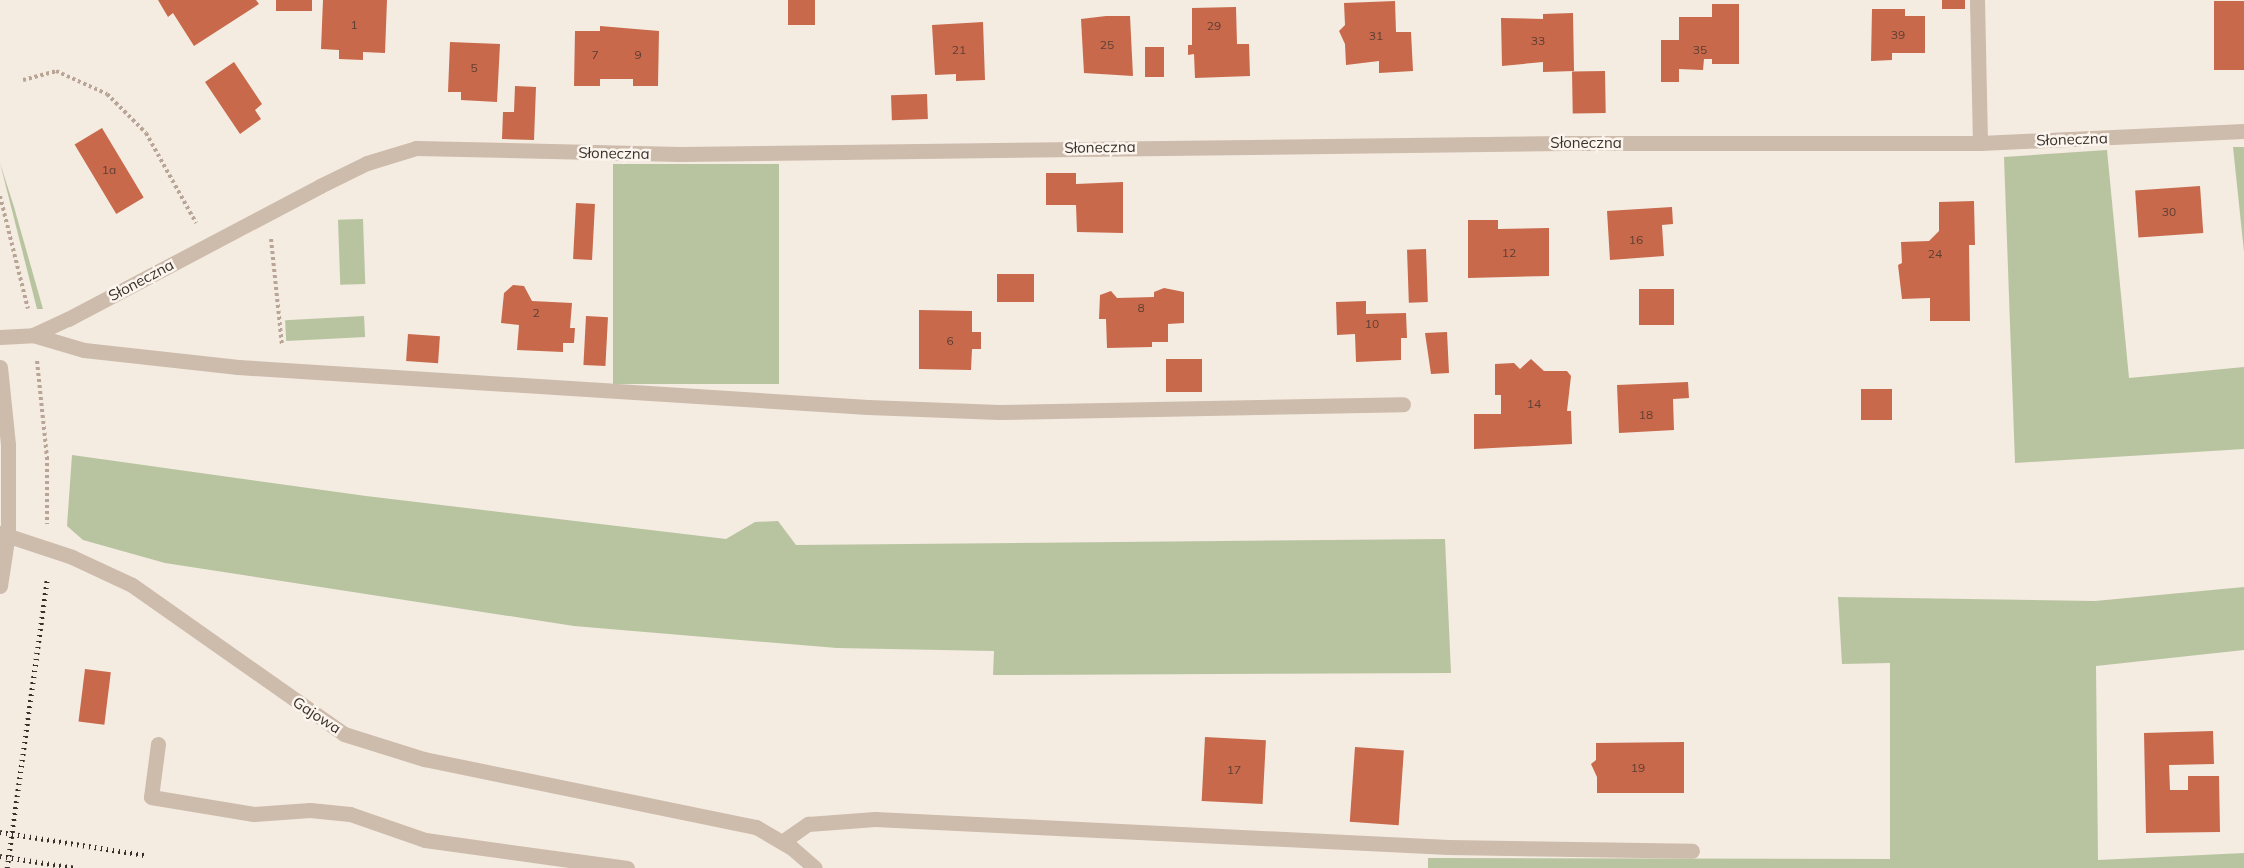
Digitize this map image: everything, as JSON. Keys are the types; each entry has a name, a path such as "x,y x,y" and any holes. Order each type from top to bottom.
{"street":[{"path":"1977,0 1980,143"},
{"name":"Słoneczna","path":"0,337 33,335 367,163 416,148 680,154 1542,143 1980,143 2244,131"},
{"path":"33,335 84,350 285,370 999,412 1403,404"},
{"path":"0,367 8,445 0,586"},
{"name":"Gajowa","path":"4,533 47,547 157,600 344,734 424,759 756,827 782,842 815,868"},
{"path":"158,744 151,797 254,814 310,810 350,814 425,840 627,868"},
{"path":"782,842 808,824 875,819 1437,846 1692,851"}],"path":[{"path":"23,80 56,71 107,94 146,133 207,245"},
{"path":"0,196 27,308"},
{"path":"268,212 285,370"},
{"path":"36,352 46,457 47,547"}],"green space":[{"path":"2233,147 2244,147 2244,252"},
{"path":"2107,150 2129,378 2244,367 2244,449 2015,463 2004,157"},
{"path":"0,163 14,207 43,309 37,309"},
{"path":"613,164 779,164 779,384 613,384"},
{"path":"363,219 365,284 340,285 338,220"},
{"path":"364,316 365,337 286,341 285,320"},
{"path":"72,455 366,496 726,539 755,522 778,521 796,545 1445,539 1451,673 993,675 994,651 837,648 574,626 165,563 83,540 67,526"},
{"path":"2244,587 2244,650 2096,666 2098,860 2244,853 2244,868 1428,868 1428,858 1890,859 1890,663 1842,664 1838,597 2095,601"}],"building":[{"path":"158,0 256,0 259,4 194,46 173,13 168,17"},
{"path":"276,0 312,0 312,11 276,11"},
{"path":"323,0 387,0 385,53 363,52 363,60 339,59 339,50 321,49"},
{"path":"788,0 815,0 815,25 788,25"},
{"path":"1942,0 1965,0 1965,9 1942,9"},
{"path":"1395,1 1396,32 1411,32 1413,71 1379,73 1379,61 1346,65 1345,44 1339,31 1345,25 1344,3"},
{"path":"2214,1 2244,1 2244,70 2214,70"},
{"path":"1712,4 1739,4 1739,64 1712,64 1712,59 1704,59 1703,70 1679,69 1679,82 1661,82 1661,40 1679,40 1679,17 1712,17"},
{"path":"1236,7 1237,44 1249,44 1250,76 1195,78 1194,54 1188,55 1188,45 1192,45 1192,8"},
{"path":"1872,9 1905,9 1905,16 1925,16 1925,53 1892,53 1892,60 1871,61"},
{"path":"1573,13 1574,71 1543,72 1543,62 1502,66 1501,18 1543,19 1543,14"},
{"path":"1130,16 1133,76 1084,73 1081,19"},
{"path":"983,22 985,80 956,81 956,74 935,75 932,25"},
{"path":"600,26 659,31 658,86 633,86 633,79 600,79 600,86 574,86 575,31 600,31"},
{"path":"450,42 500,44 497,102 461,100 461,92 448,92"},
{"path":"1145,47 1164,47 1164,77 1145,77"},
{"path":"234,62 262,104 255,110 261,119 240,134 205,82"},
{"path":"1605,71 1606,113 1573,114 1572,72"},
{"path":"515,86 536,87 534,140 502,139 503,112 514,112"},
{"path":"927,94 928,119 892,120 891,95"},
{"path":"102,128 144,197 116,214 75,144"},
{"path":"1046,173 1076,173 1076,184 1123,182 1123,233 1077,232 1076,205 1046,205"},
{"path":"2200,186 2203,233 2138,237 2135,191"},
{"path":"1974,201 1975,245 1969,245 1970,321 1930,321 1930,298 1902,299 1898,265 1902,263 1901,242 1929,241 1939,231 1939,202"},
{"path":"576,203 595,204 592,260 573,259"},
{"path":"1672,207 1673,224 1662,225 1664,256 1610,260 1607,211"},
{"path":"1468,220 1498,220 1498,229 1549,228 1549,276 1468,278"},
{"path":"1426,249 1428,302 1409,303 1407,250"},
{"path":"997,274 1034,274 1034,302 997,302"},
{"path":"513,285 524,286 532,301 572,303 570,328 575,328 574,343 563,343 563,352 517,350 519,325 501,323 504,293"},
{"path":"1164,288 1184,292 1184,323 1168,324 1168,342 1152,342 1152,347 1107,348 1106,319 1099,319 1100,295 1111,291 1117,298 1154,297 1154,292"},
{"path":"1639,289 1674,289 1674,325 1639,325"},
{"path":"1366,301 1366,314 1406,313 1407,338 1401,338 1401,360 1356,362 1355,334 1337,335 1336,302"},
{"path":"919,310 972,311 972,332 981,332 981,349 972,349 971,370 919,369"},
{"path":"586,316 608,317 605,366 583,365"},
{"path":"1447,332 1449,373 1431,374 1425,333"},
{"path":"408,334 440,336 438,363 406,361"},
{"path":"1166,359 1202,359 1202,392 1166,392"},
{"path":"1531,359 1544,371 1567,371 1571,376 1567,411 1571,411 1572,444 1474,449 1474,414 1501,414 1501,395 1495,395 1495,364 1514,363 1520,369"},
{"path":"1688,382 1689,398 1673,399 1674,430 1619,433 1617,385"},
{"path":"1861,389 1892,389 1892,420 1861,420"},
{"path":"85,669 111,672 104,725 79,722"},
{"path":"2213,731 2214,764 2169,765 2170,790 2188,790 2188,776 2219,776 2220,832 2146,833 2144,733"},
{"path":"1205,737 1266,740 1263,804 1202,801"},
{"path":"1684,742 1684,793 1597,793 1597,777 1591,764 1596,760 1596,743"},
{"path":"1355,747 1404,750 1399,825 1350,822"}],"railway":[{"path":"7,868 47,578"},
{"path":"0,832 144,855"},
{"path":"0,856 76,868"}]}
